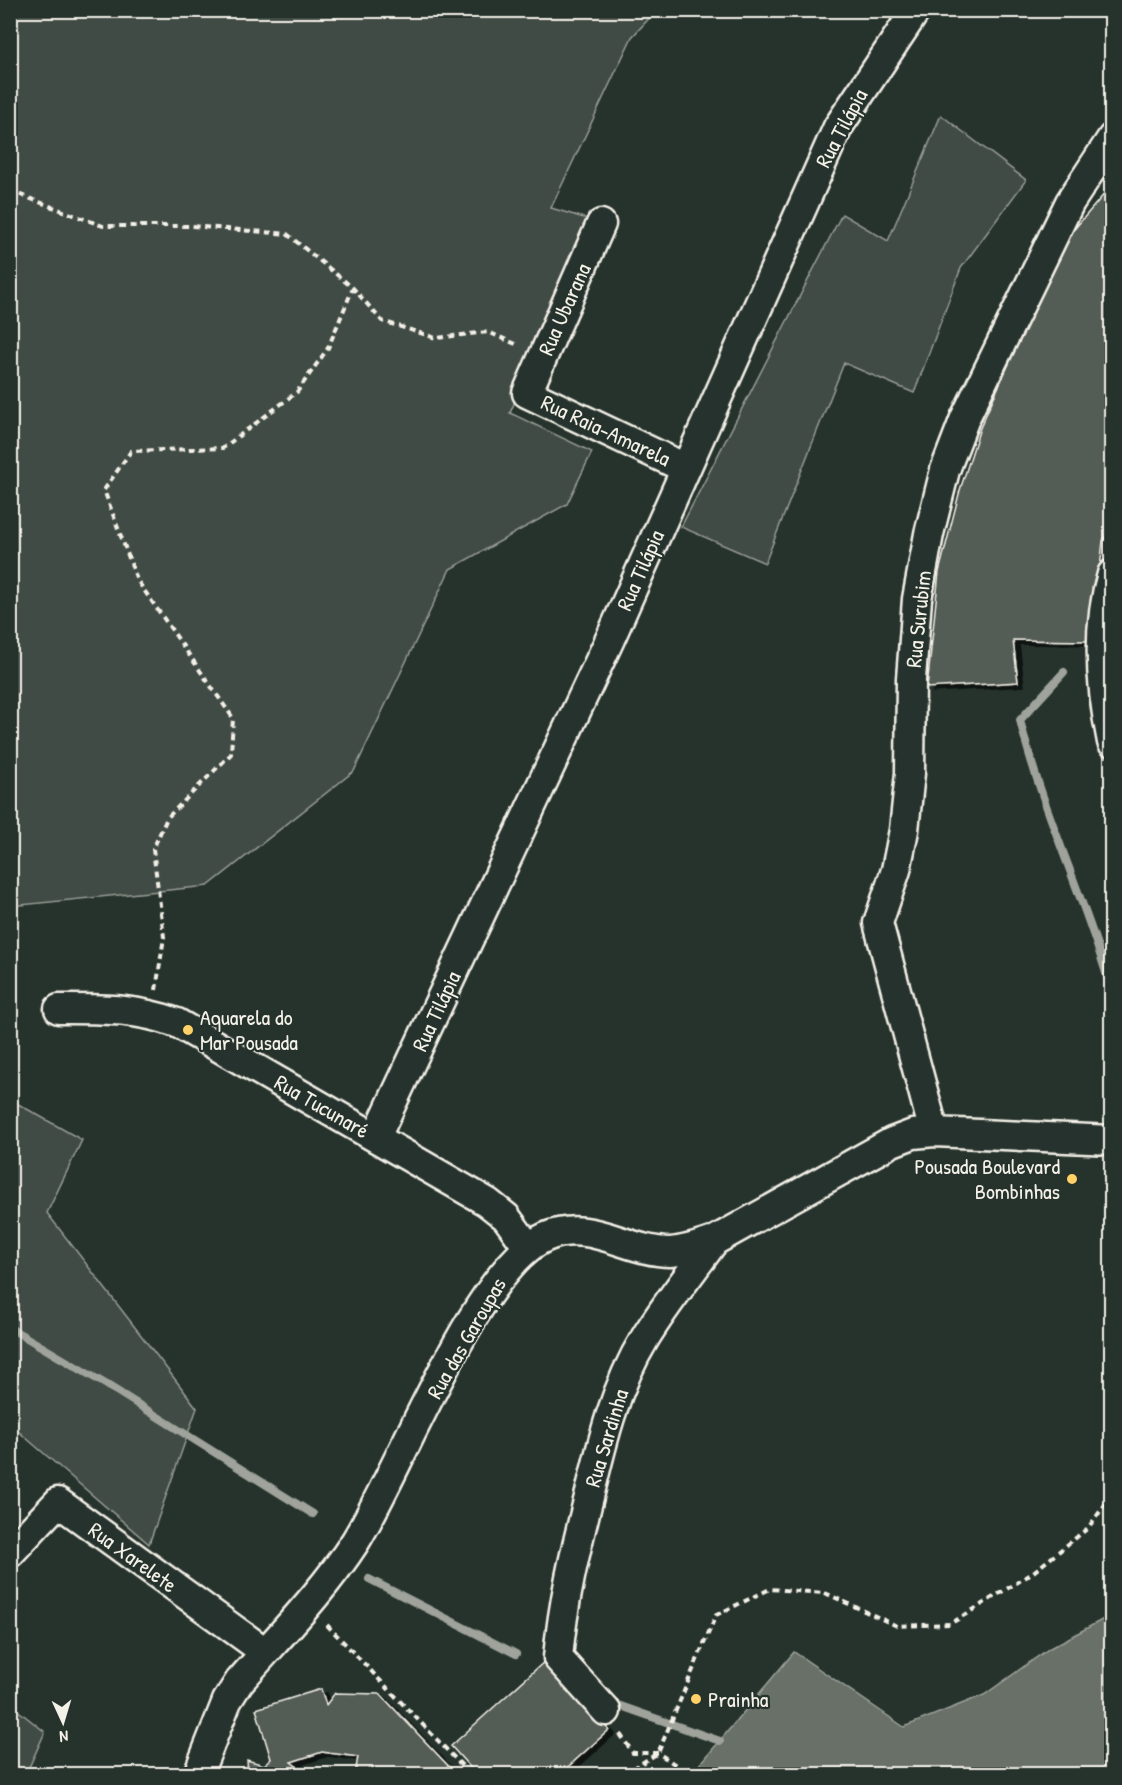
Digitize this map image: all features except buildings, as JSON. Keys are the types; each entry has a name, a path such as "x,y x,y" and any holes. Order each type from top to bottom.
{"street":[{"name":"Rua Tilápia","path":"376,1137 610,639 838,127 916,10"},
{"name":"Rua Surubim","path":"934,1132 878,923 896,870 904,830 910,773 911,679 917,599 929,534 945,470 964,418 1070,202 1112,138"},
{"name":"Rua Ubarana","path":"527,393 601,224"},
{"name":"Rua Raia-Amarela","path":"527,393 685,468"},
{"path":"1112,574 1101,622 1108,723 1112,742"},
{"name":"Rua Tucunaré","path":"59,1009 122,1008 152,1014 177,1023 487,1202 506,1217 528,1247"},
{"name":"Rua das Garoupas","path":"198,1774 227,1701 239,1682 335,1571 357,1539 477,1310 498,1278 528,1247 546,1236 565,1231 584,1231 648,1249 669,1252 692,1249 714,1241 892,1142 913,1134 934,1132 1112,1140"},
{"name":"Rua Sardinha","path":"606,1711 558,1658 562,1607 604,1435 623,1381 645,1338 714,1241"},
{"name":"Rua Xarelete","path":"10,1553 58,1502 265,1652"}],"path":[{"path":"10,191 103,226 192,226 287,234 352,288 382,321 436,338 488,332 543,356"},
{"path":"152,1014 164,937 153,849 167,818 231,754 232,718 136,580 104,490 131,451 223,448 297,392 328,348 352,288"},
{"path":"624,1774 658,1753 716,1615 770,1589 825,1593 897,1626 951,1624 1031,1574 1080,1535 1088,1528 1112,1495"},
{"path":"307,1604 470,1774"},
{"path":"606,1711 633,1753 658,1753 689,1774"}],"shaded area":[{"path":"11,11 656,11 632,37 551,208 594,221 510,413 592,452 567,504 450,569 354,771 208,886 11,906"},
{"path":"941,115 1026,180 961,268 914,393 844,363 765,563 681,527 842,214 888,241"},
{"path":"11,1100 82,1140 47,1213 197,1408 149,1544 11,1425"},
{"path":"1111,1615 1111,1774 692,1774 794,1652 904,1727 984,1695 1050,1648"},
{"path":"11,1705 45,1732 26,1774 11,1774"}],"waterway":[{"path":"1064,672 1020,720 1040,789 1090,924 1112,993"},
{"path":"10,1328 107,1385 313,1514"},
{"path":"369,1579 516,1654"},
{"path":"615,1704 720,1741"}],"place":[{"name":"Aquarela do Mar Pousada","path":"188,1030"},
{"name":"Pousada Boulevard Bombinhas","path":"1072,1179"},
{"name":"Prainha","path":"696,1699"}]}
